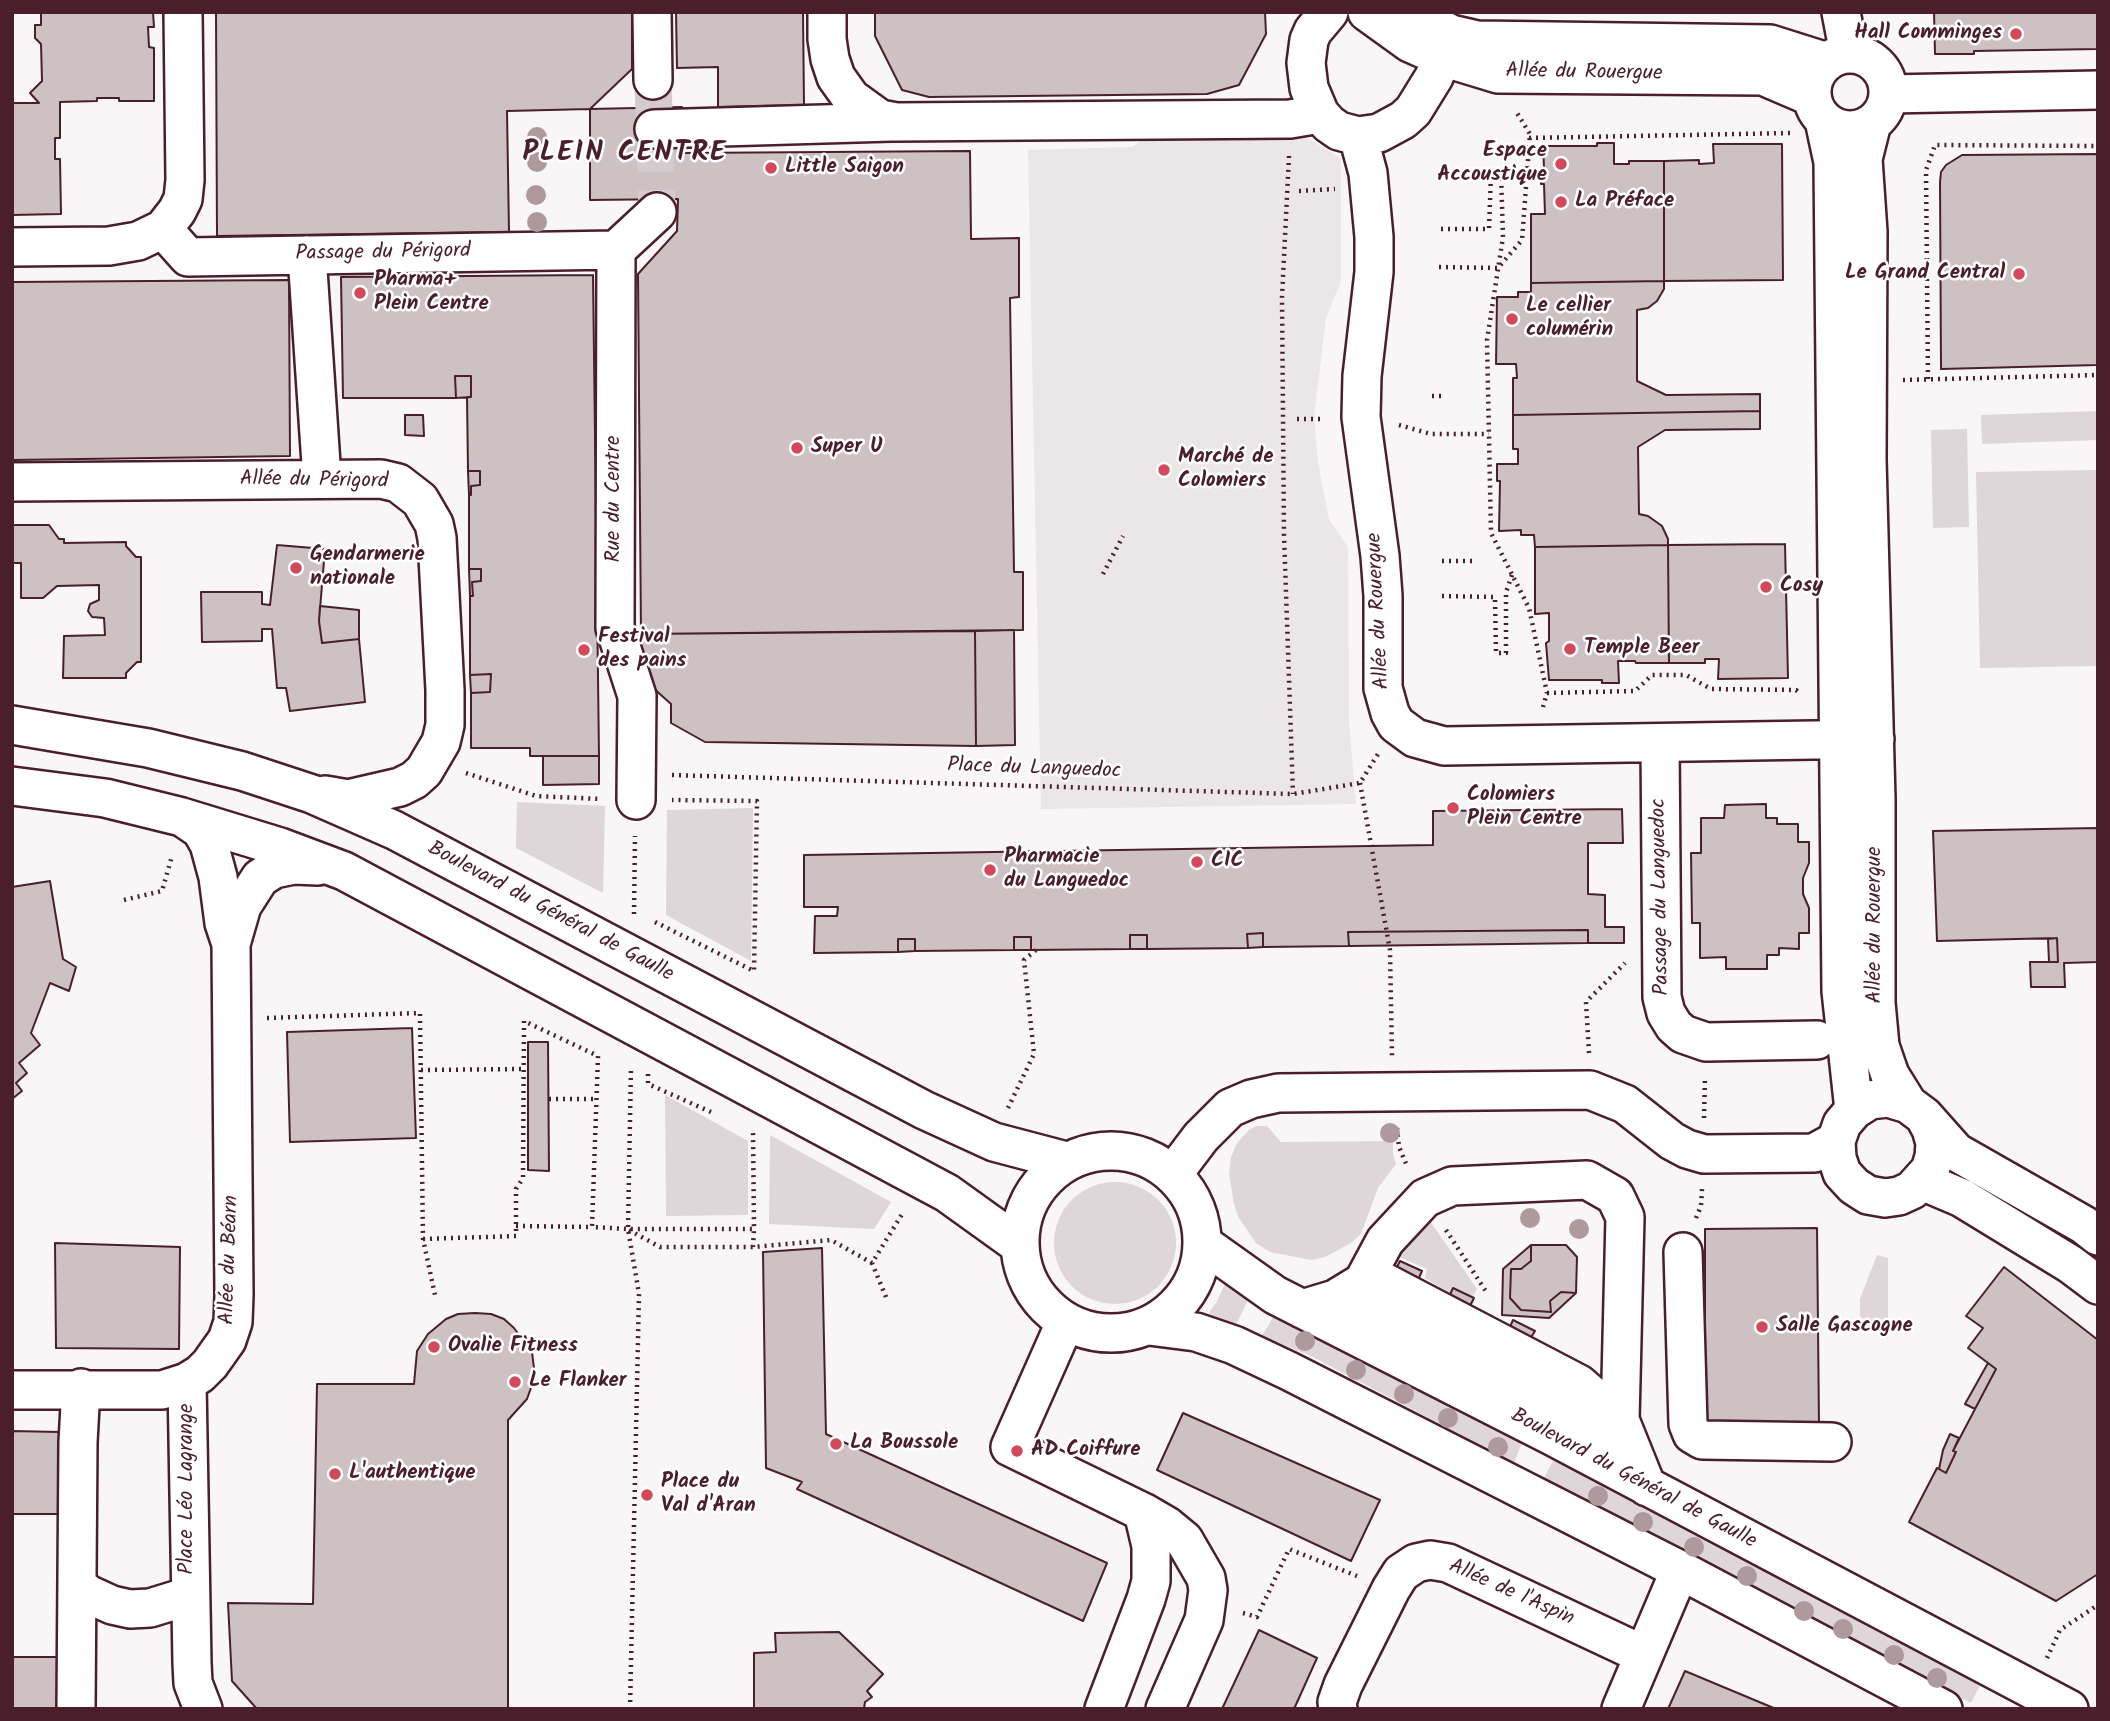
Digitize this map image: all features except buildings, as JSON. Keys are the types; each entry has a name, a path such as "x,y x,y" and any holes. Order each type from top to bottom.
{"street":[{"path":"12,247 109,246 138,241 163,229 177,211 183,199 185,180 183,12"},
{"path":"652,12 653,80"},
{"path":"827,12 827,39 836,77 851,98 865,110 880,119 896,122"},
{"path":"1305,116 1313,100 1307,75 1312,31 1329,12"},
{"name":"Allée du Rouergue","path":"1367,12 1410,43 1447,46 1477,40 1770,44 1838,58"},
{"name":"Allée du Rouergue","path":"1410,12 1447,46 1498,74 1763,76 1810,117 1833,162 1841,991 1854,1110"},
{"path":"1838,58 1840,12"},
{"path":"654,129 896,122 1305,116 1339,131 1358,135 1379,133 1403,120 1413,111 1434,77 1447,46"},
{"path":"1861,56 1872,61 1881,70 1886,82 1880,108 1861,128 1848,131 1810,117 1815,77 1838,58 1861,56"},
{"path":"1880,108 2098,90"},
{"name":"Allée du Rouergue","path":"1880,108 1863,159 1868,232 1867,381 1875,739 1875,1003 1880,1046 1890,1075 1916,1110"},
{"name":"Allée du Rouergue","path":"1358,135 1368,173 1374,237 1374,272 1360,418 1380,556 1384,688 1390,713 1396,724"},
{"path":"616,250 657,212"},
{"name":"Passage du Périgord","path":"163,229 188,257 616,250"},
{"name":"Rue du Centre","path":"616,250 615,628 637,696 636,788"},
{"path":"307,255 322,479"},
{"name":"Allée du Périgord","path":"12,482 381,479 398,483 419,499 434,524 437,538 443,636 444,725 441,742 433,757 414,780 382,792 348,799 312,794"},
{"path":"1396,724 1415,738 1444,746 1875,739"},
{"name":"Boulevard du Général de Gaulle","path":"12,725 148,748 242,771 312,794 394,831 924,1110 994,1142 1066,1161"},
{"name":"Passage du Languedoc","path":"1660,743 1662,997 1666,1013 1683,1034 1706,1042 1817,1040"},
{"path":"12,786 105,798 179,830 280,847 344,871 947,1193 1018,1244"},
{"name":"Allée du Béarn","path":"179,830 201,830 209,844 218,877 223,923 231,944"},
{"name":"Allée du Béarn","path":"12,1390 81,1388 148,1391 187,1382 210,1364 220,1352 233,1322 231,944 236,923 246,898 260,878 274,869 295,865 344,871"},
{"path":"1172,1174 1230,1108 1251,1099 1278,1093 1590,1090 1625,1104 1672,1141 1704,1154 1814,1153 1836,1141"},
{"path":"1916,1110 1931,1129 1935,1143 1930,1170 1922,1181 1899,1196 1885,1198 1868,1195 1854,1186 1842,1173 1836,1158 1836,1141 1842,1124 1854,1110 1870,1100 1888,1098 1916,1110 1956,1152 2084,1225 2098,1236"},
{"path":"1121,1151 1149,1159 1172,1174 1189,1194 1199,1218 1202,1243 1199,1269 1187,1293 1171,1312 1149,1326 1121,1334 1093,1333 1065,1323 1040,1303 1025,1275 1018,1244 1024,1211 1040,1182 1066,1161 1093,1152 1121,1151"},
{"path":"1363,1282 1385,1241 1425,1198 1452,1186 1587,1180 1615,1196 1625,1217 1620,1420 1647,1487"},
{"path":"1922,1181 1962,1198 2070,1264 2098,1285"},
{"name":"Boulevard du Général de Gaulle","path":"1202,1243 1275,1294 1302,1309 2069,1709"},
{"path":"1683,1252 1688,1424 1692,1434 1702,1440 1832,1442"},
{"path":"1302,1309 1335,1299 1363,1282 1382,1281 1579,1384 1620,1420"},
{"path":"1065,1323 1010,1447 1143,1512 1167,1526 1191,1550 1206,1578 1208,1604 1204,1620 1165,1709"},
{"path":"1149,1326 1196,1332 1234,1345 1680,1570 1943,1709"},
{"name":"Place Léo Lagrange","path":"187,1382 189,1596 193,1683 203,1709"},
{"path":"76,1709 78,1442 81,1388"},
{"path":"1104,1709 1151,1581 1151,1546 1143,1512"},
{"name":"Allée de l'Aspin","path":"1338,1709 1337,1702 1343,1685 1391,1589 1401,1573 1416,1563 1430,1560 1448,1563 1644,1655"},
{"path":"1620,1709 1680,1570"},
{"name":"Place Léo Lagrange","path":"78,1586 88,1594 112,1605 130,1609 150,1608 189,1596"}],"path":[{"path":"1498,268 1522,240 1530,134 1517,113"},
{"path":"1293,794 1284,535 1282,297 1305,116"},
{"path":"1529,138 1810,117"},
{"path":"1928,379 1926,170 1935,145 2098,146"},
{"path":"1441,229 1489,229 1491,174 1501,173 1503,237 1488,340 1491,533 1529,608 1548,693 1635,691 1652,675 1686,675 1711,689 1796,690"},
{"path":"1299,191 1334,190 1342,186"},
{"path":"1439,267 1498,268"},
{"path":"1867,381 2098,375"},
{"path":"1432,396 1442,396"},
{"path":"1431,434 1489,435"},
{"path":"1103,574 1123,536"},
{"path":"1442,561 1477,561"},
{"path":"1442,596 1495,597 1496,653 1506,653 1506,593 1512,575"},
{"path":"1396,724 1360,783 1390,950 1394,1092 1399,1147 1425,1198 1488,1295"},
{"name":"Place du Languedoc","path":"636,788 1293,794 1360,783"},
{"path":"634,889 636,788"},
{"path":"124,900 162,891 179,830"},
{"path":"1590,1090 1586,1002 1638,950 1662,949"},
{"path":"1005,1115 1034,1054 1024,960 1036,950"},
{"path":"231,1017 420,1013 423,1239 435,1295"},
{"path":"423,1239 516,1236 516,1189 523,1178 524,1021 598,1056 592,1227"},
{"path":"421,1070 524,1069"},
{"path":"630,1709 639,1294 628,1229 631,1074"},
{"path":"549,1099 596,1098"},
{"path":"872,1263 910,1201"},
{"path":"516,1226 628,1229 660,1247 753,1247 831,1240 872,1263 886,1297"},
{"path":"753,1247 754,1229"},
{"path":"1208,1604 1257,1617 1289,1549 1391,1589"},
{"path":"2033,1689 2060,1630 2098,1605"}],"shaded area":[{"path":"1157,131 1295,131 1341,158 1341,281 1326,318 1314,416 1318,463 1329,519 1348,547 1349,722 1356,804 1041,809 1028,150 1132,147"},
{"path":"2098,411 2098,440 1982,444 1981,415"},
{"path":"1967,429 1969,527 1933,528 1931,430"},
{"path":"2098,470 2098,666 1980,668 1976,472"},
{"path":"517,802 605,806 603,893 516,848"},
{"path":"753,808 751,961 666,915 667,810"},
{"path":"665,1095 748,1141 748,1215 666,1216"},
{"path":"1256,1126 1267,1126 1281,1142 1393,1141 1396,1164 1378,1188 1361,1234 1351,1243 1325,1257 1311,1260 1270,1252 1256,1243 1239,1218 1229,1174 1231,1157 1237,1143"},
{"path":"770,1135 891,1202 874,1229 769,1224"},
{"path":"1115,1182 1138,1187 1158,1200 1171,1220 1176,1243 1171,1266 1158,1286 1138,1299 1115,1304 1092,1299 1072,1286 1059,1266 1054,1243 1059,1220 1072,1200 1092,1187"},
{"path":"1428,1218 1477,1289 1473,1296 1453,1287 1450,1293 1425,1278 1427,1269 1397,1256 1401,1247"},
{"path":"1877,1255 1888,1258 1888,1339 1860,1316 1860,1299"},
{"path":"1225,1284 1248,1300 1235,1327 1210,1316 1210,1311"},
{"path":"1275,1314 1522,1443 1514,1463 1311,1356 1262,1336"},
{"path":"1554,1459 1982,1682 1971,1703 1543,1480"}],"tunnel":[{"path":"653,80 657,212"}],"place":[{"name":"Hall Comminges","path":"2016,34"},
{"name":"Espace Accoustique","path":"1561,164"},
{"name":"Little Saigon","path":"771,168"},
{"name":"La Préface","path":"1561,202"},
{"name":"Le Grand Central","path":"2019,274"},
{"name":"Pharma+ Plein Centre","path":"360,293"},
{"name":"Le cellier columérin","path":"1512,319"},
{"name":"Super U","path":"797,448"},
{"name":"Marché de Colomiers","path":"1164,470"},
{"name":"Gendarmerie nationale","path":"296,568"},
{"name":"Cosy","path":"1766,587"},
{"name":"Temple Beer","path":"1570,649"},
{"name":"Festival des pains","path":"584,650"},
{"name":"Colomiers Plein Centre","path":"1453,808"},
{"name":"CIC","path":"1197,862"},
{"name":"Pharmacie du Languedoc","path":"990,870"},
{"name":"Salle Gascogne","path":"1762,1327"},
{"name":"Ovalie Fitness","path":"434,1347"},
{"name":"Le Flanker","path":"515,1382"},
{"name":"La Boussole","path":"836,1444"},
{"name":"AD Coiffure","path":"1017,1451"},
{"name":"L'authentique","path":"335,1474"},
{"name":"Place du Val d'Aran","path":"647,1495"}],"district":[{"name":"PLEIN CENTRE","path":"625,155"}]}
